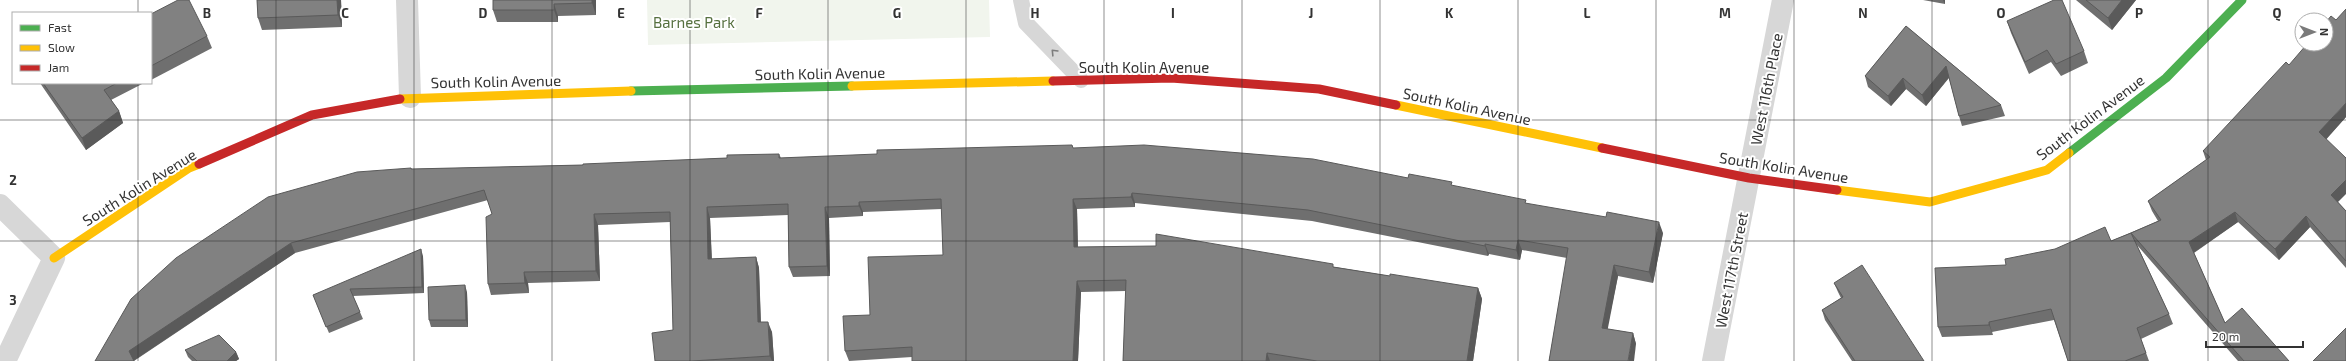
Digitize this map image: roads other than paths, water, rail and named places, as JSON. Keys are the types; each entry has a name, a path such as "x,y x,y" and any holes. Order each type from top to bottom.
{"street":[{"path":"407,0 410,97"},
{"name":"West 116th Place","path":"1749,178 1783,0"},
{"name":"South Kolin Avenue","path":"54,258 189,168 312,115 410,97 1171,78 1319,89 1749,178 1930,202 2047,170 2166,78 2242,0"},
{"name":"West 117th Street","path":"1713,361 1749,178"},
{"path":"0,205 54,258 5,361"}],"lane":[{"path":"1021,0 1026,23 1081,80"}],"park label":[{"name":"Barnes Park","path":"694,22"}]}
